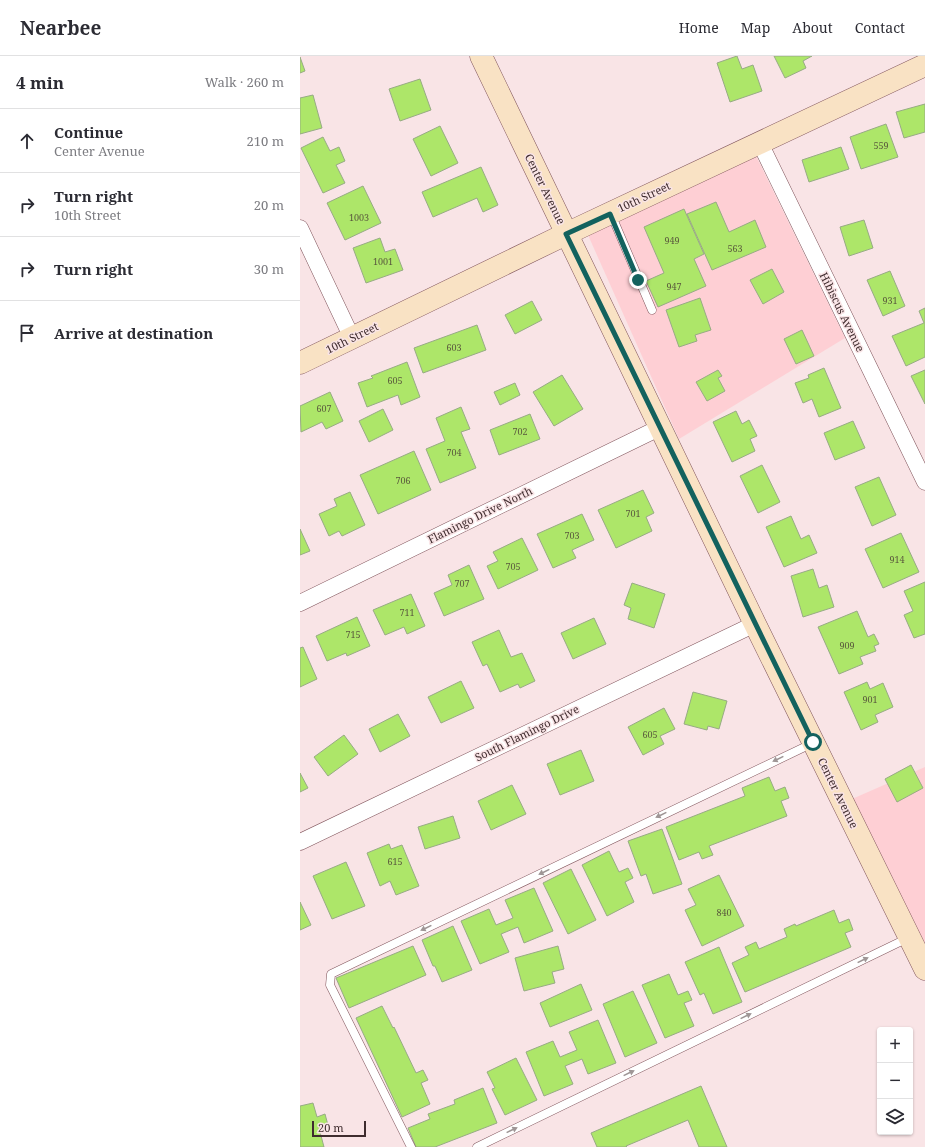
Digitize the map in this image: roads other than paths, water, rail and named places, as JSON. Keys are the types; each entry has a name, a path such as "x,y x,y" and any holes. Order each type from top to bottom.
{"street":[{"name":"Center Avenue","path":"481,56 755,624 925,969"},
{"name":"10th Street","path":"300,363 566,234 925,65"},
{"name":"Hibiscus Avenue","path":"760,143 925,482"},
{"path":"300,228 352,338"},
{"name":"Flamingo Drive North","path":"300,603 661,427"},
{"name":"South Flamingo Drive","path":"300,842 755,624"}],"lane":[{"path":"610,214 652,310"},
{"path":"411,1147 330,985 331,974 813,742"},
{"path":"477,1147 909,937"}]}
